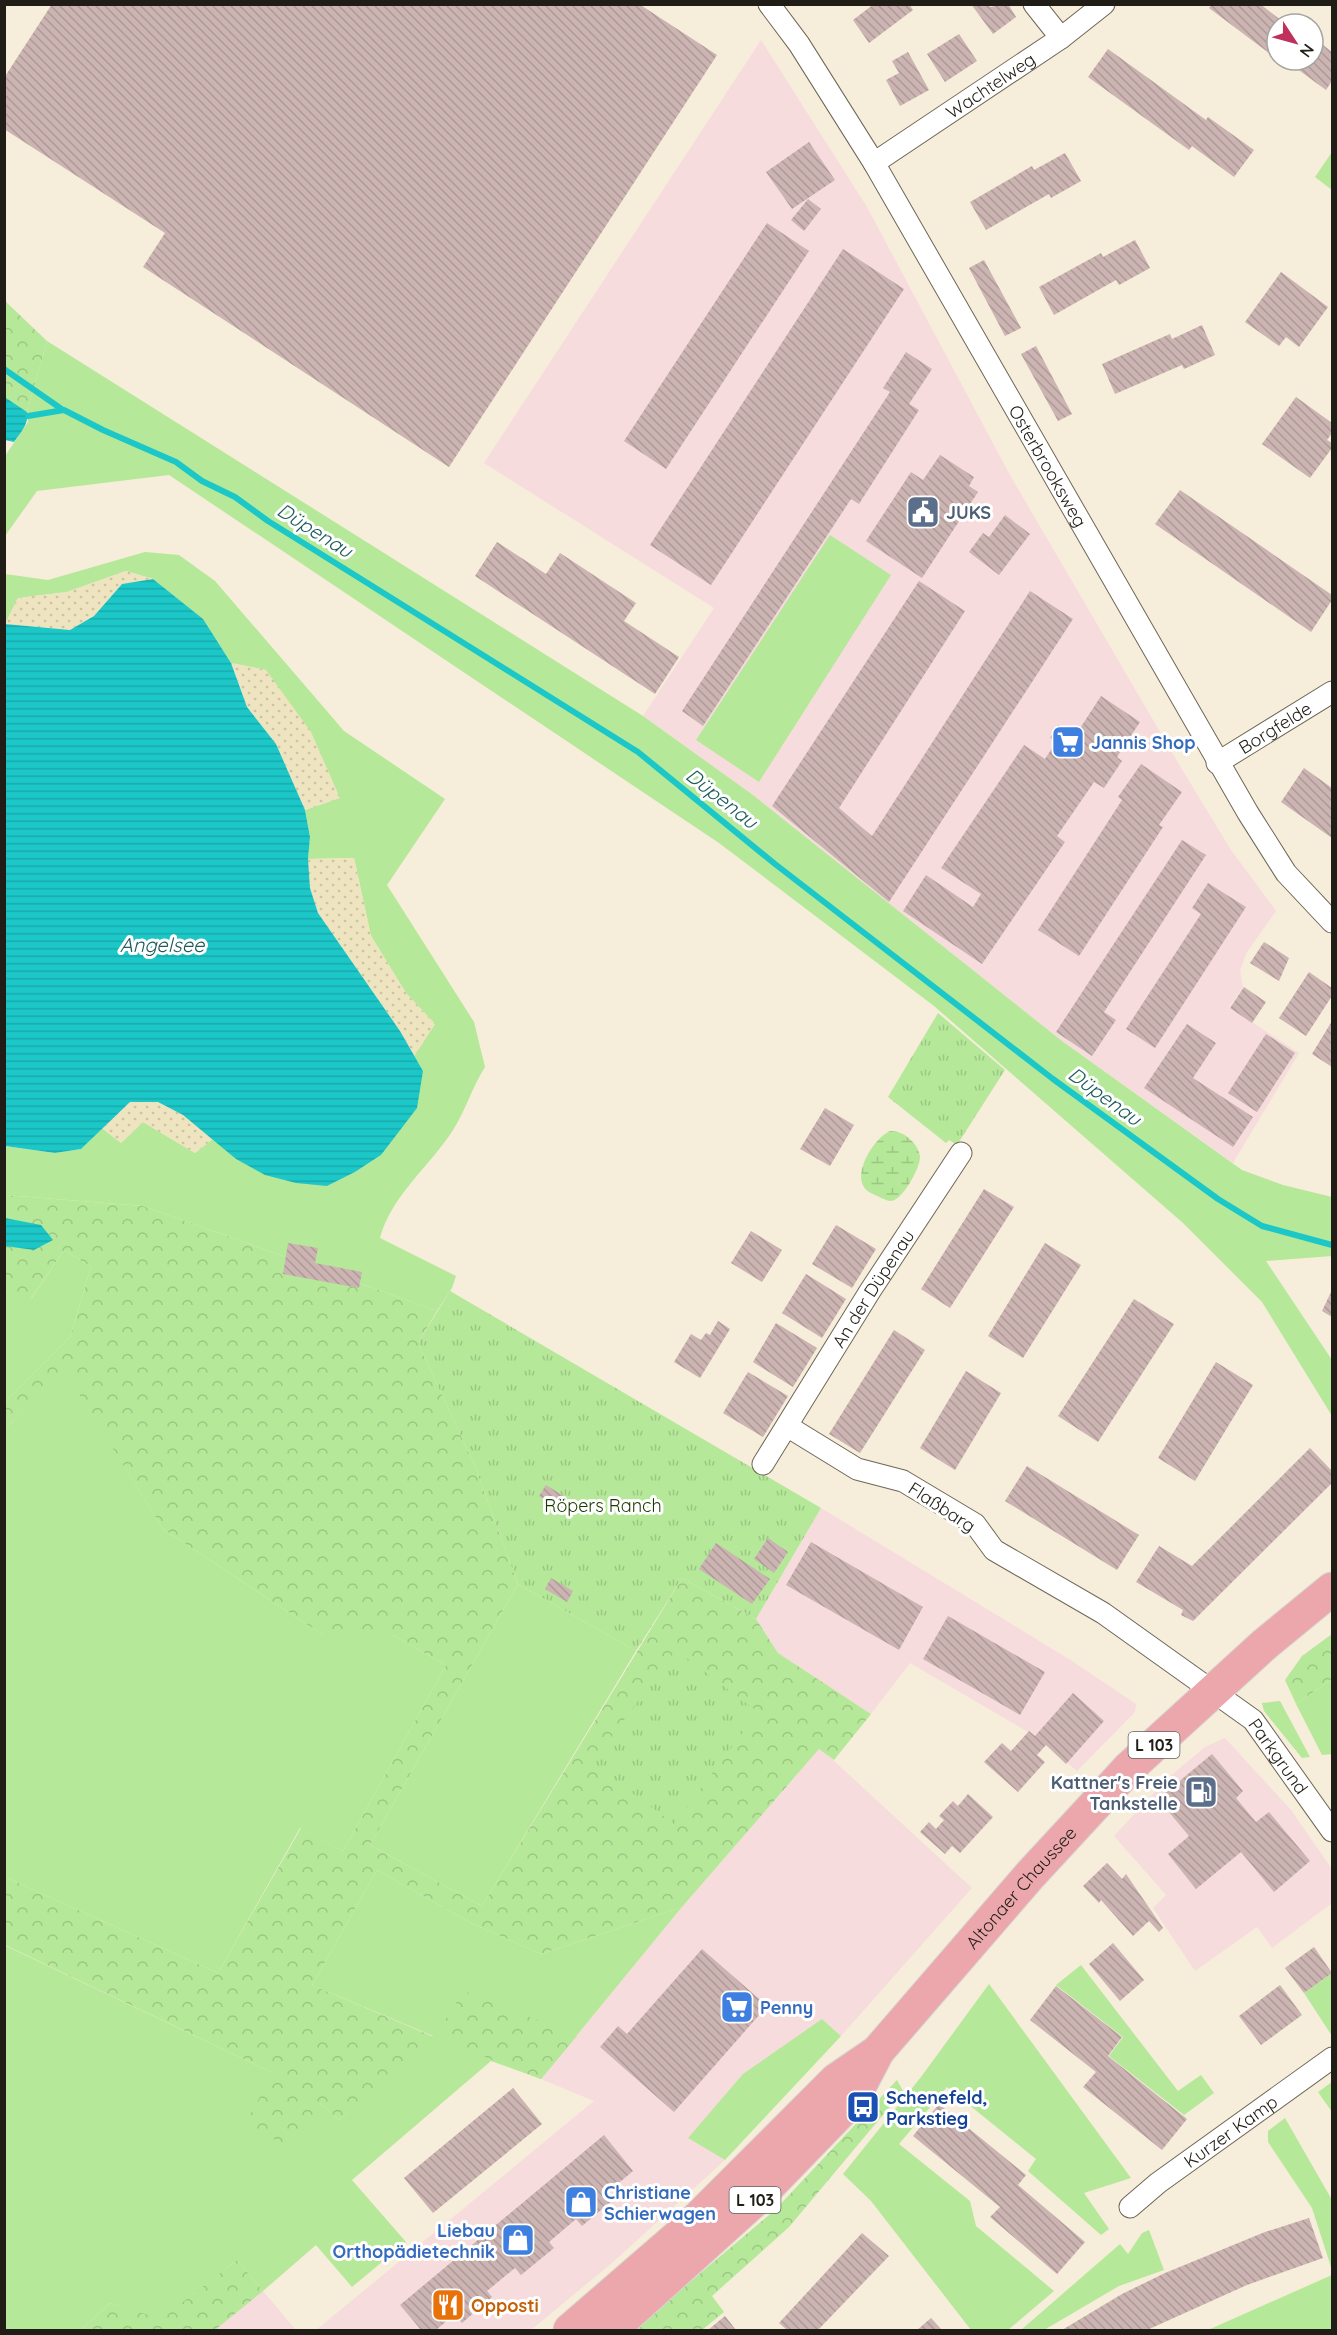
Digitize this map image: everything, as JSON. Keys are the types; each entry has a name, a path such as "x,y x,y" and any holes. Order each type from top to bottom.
{"main road":[{"name":"Altonaer Chaussee","path":"611,2331 713,2239 818,2137 853,2099 878,2051 1097,1801 1213,1690 1332,1589"},
{"name":"Altonaer Chaussee","path":"570,2331 689,2227 836,2080 878,2051"}],"street":[{"name":"Osterbrooksweg","path":"770,4 799,44 874,163 1217,763 1286,873 1332,922"},
{"path":"1034,4 1061,38"},
{"name":"Wachtelweg","path":"874,163 1061,38 1104,4"},
{"name":"Borgfelde","path":"1217,763 1332,693"},
{"name":"An der Düpenau","path":"787,1426 870,1291 961,1153"},
{"path":"763,1464 787,1426"},
{"name":"Flaßbarg","path":"787,1426 857,1469 903,1481 975,1524 994,1550 1103,1613 1172,1665 1213,1690"},
{"name":"Parkgrund","path":"1213,1690 1253,1720 1332,1832"},
{"name":"Kurzer Kamp","path":"1130,2207 1158,2183 1332,2058"}],"shaded area":[{"path":"761,40 867,207 1011,477 1180,766 1231,850 1276,911 1247,952 1240,970 1243,988 1229,1007 1299,1053 1233,1163 1062,1041 753,795 643,716 714,608 484,463"},
{"path":"821,1508 1072,1661 1136,1704 1135,1712 1077,1771 1035,1736 910,1663 871,1714 778,1653 756,1619"},
{"path":"1225,1738 1291,1810 1332,1869 1332,1903 1272,1948 1257,1927 1195,1971 1153,1908 1166,1895 1114,1836 1168,1778 1205,1747"},
{"path":"820,1748 972,1888 841,2036 822,2019 688,2138 725,2160 612,2263 531,2330 316,2330 594,2101 541,2079 682,1907"},
{"path":"247,2272 296,2330 179,2330"}],"green space":[{"path":"1332,152 1332,190 1315,177"},
{"path":"4,300 47,341 27,412 5,399"},
{"path":"47,341 643,716 753,795 1062,1041 1242,1170 1283,1185 1332,1197 1332,1256 1266,1261 1332,1360 1332,1416 1262,1302 1183,1223 934,1006 719,843 169,475 37,491 5,536 5,456 28,422 27,412"},
{"path":"830,535 891,575 759,782 696,740"},
{"path":"145,552 179,555 215,581 344,731 445,799 387,885 474,1022 485,1067 453,1130 393,1208 380,1238 456,1276 452,1288 437,1311 143,1206 5,1195 4,1146 55,1153 81,1149 102,1128 121,1143 143,1122 195,1153 214,1138 236,1159 327,1186 381,1155 423,1071 414,1056 435,1024 406,993 371,936 354,858 308,859 310,837 305,810 339,798 266,670 231,663 202,619 153,579 126,571 67,592 18,598 5,624 5,574 48,580"},
{"path":"938,1013 1005,1070 957,1145 949,1140 946,1143 888,1097"},
{"path":"890,1131 909,1138 916,1146 920,1156 910,1183 900,1196 891,1201 873,1194 865,1188 862,1181 862,1171 870,1152 876,1143"},
{"path":"5,1195 143,1206 437,1311 418,1343 474,1464 518,1584 370,1845 482,1906 682,1578 756,1619 778,1653 871,1714 834,1760 819,1749 682,1907 541,1954 471,1923 377,1870 312,1985 434,2037 339,2120 320,2103 291,2148 245,2124 273,2073 5,1945 5,1877 218,1973 301,1828 343,1851 446,1665 393,1635 323,1635 163,1529 64,1370 5,1429 5,1402 70,1337 91,1267 64,1250 30,1300 5,1292"},
{"path":"64,1250 91,1267 70,1337 5,1402 5,1292 31,1299"},
{"name":"Röpers Ranch","path":"450,1291 821,1508 756,1619 682,1578 636,1651 518,1584 474,1464 418,1343"},
{"path":"64,1369 163,1529 323,1635 393,1635 446,1665 343,1851 300,1828 218,1973 5,1877 5,1429"},
{"path":"518,1584 636,1651 482,1906 370,1845"},
{"path":"1332,1634 1332,1679 1296,1704 1285,1680 1302,1656"},
{"path":"676,1650 758,1712 674,1824 592,1763"},
{"path":"1332,1679 1332,1754 1322,1755 1296,1704"},
{"path":"1280,1701 1310,1757 1302,1758 1264,1711 1262,1703"},
{"path":"377,1870 471,1923 541,1954 682,1907 541,2079 491,2061 352,2180 406,2242 352,2287 316,2245 263,2291 237,2260 161,2320 110,2303 81,2330 5,2330 4,1945 273,2073 320,2103 339,2120 433,2036 312,1985"},
{"path":"1081,1965 1178,2091 1201,2075 1214,2093 1184,2115 1109,2056 1123,2037 1056,1985"},
{"path":"1332,1973 1332,2036 1304,1993"},
{"path":"989,1984 1131,2178 1084,2193 1109,2229 1101,2235 1028,2171 1036,2159 947,2087 899,2144 970,2201 976,2226 1054,2291 1008,2330 971,2330 871,2201 843,2174 921,2077"},
{"path":"464,1991 577,2036 541,2079 434,2037"},
{"path":"822,2019 841,2036 725,2160 688,2138 743,2074"},
{"path":"897,2080 903,2091 789,2227 712,2296 724,2312 702,2330 633,2330 775,2210"},
{"path":"1332,2082 1332,2112 1318,2092"},
{"path":"1285,2118 1332,2200 1332,2270 1312,2208 1268,2142 1268,2131"},
{"path":"1149,2230 1164,2270 1119,2286 1044,2330 1021,2330 1120,2244 1128,2254 1142,2233"},
{"path":"237,2260 263,2291 215,2330 81,2330 110,2303 161,2319"},
{"path":"1332,2275 1332,2330 1208,2330"}],"sand":[{"path":"126,571 153,579 122,584 94,616 70,630 5,624 18,598 67,592"},
{"path":"231,663 266,670 311,732 340,798 305,810 276,744 247,707"},
{"path":"354,858 371,936 406,993 435,1024 414,1056 400,1031 318,913 310,888 308,859"},
{"path":"130,1102 158,1102 183,1115 214,1138 195,1153 143,1122 121,1143 102,1128"}],"water":[{"path":"6,398 27,412 26,424 14,442 5,440"},
{"name":"Angelsee","path":"153,579 203,619 231,663 247,707 276,744 305,810 310,837 308,859 310,888 318,913 400,1031 423,1071 417,1108 381,1155 327,1186 296,1183 265,1175 236,1159 183,1115 158,1102 130,1102 81,1149 55,1153 5,1146 5,624 70,630 94,616 122,584"},
{"path":"5,1218 41,1225 53,1240 34,1250 5,1246"}],"building":[{"path":"52,4 639,4 717,55 449,467 143,267 165,233 4,129 4,78"},
{"path":"874,4 909,4 913,10 869,43 853,20"},
{"path":"971,4 988,4 990,7 1008,4 1016,17 993,34"},
{"path":"1212,4 1260,4 1270,12 1265,12 1265,50 1209,8"},
{"path":"959,34 977,61 945,82 927,54"},
{"path":"1325,46 1332,52 1332,81 1326,90 1301,72 1325,72"},
{"path":"1108,49 1206,120 1208,117 1254,150 1234,177 1192,146 1189,150 1088,77"},
{"path":"908,52 929,90 900,106 886,80 899,73 892,61"},
{"path":"809,142 835,180 792,209 766,172"},
{"path":"1065,153 1081,181 1051,198 1049,194 986,230 970,202 1032,166 1034,170"},
{"path":"808,199 821,209 804,231 791,220"},
{"path":"767,223 809,251 666,469 624,441"},
{"path":"1135,240 1150,268 1119,285 1116,280 1054,315 1039,287 1101,253 1103,257"},
{"path":"843,249 904,289 711,585 650,545"},
{"path":"984,260 1021,328 1005,336 969,268"},
{"path":"1281,272 1328,307 1299,347 1286,337 1279,346 1245,322"},
{"path":"1202,325 1215,355 1184,369 1182,365 1115,394 1102,364 1170,334 1172,339"},
{"path":"1036,346 1072,414 1058,421 1021,354"},
{"path":"906,352 932,369 909,404 919,410 859,504 851,499 703,726 682,711 890,392 883,388"},
{"path":"1296,397 1332,423 1332,433 1327,440 1332,443 1332,448 1310,478 1262,444"},
{"path":"940,455 974,477 969,486 978,492 922,578 866,541 911,472 923,480"},
{"path":"1180,490 1332,595 1332,600 1311,632 1155,524"},
{"path":"1005,515 1030,534 999,575 969,552 983,533 989,537"},
{"path":"497,542 546,574 560,553 636,603 624,621 679,657 655,694 475,576"},
{"path":"919,581 965,611 839,808 872,836 1030,591 1073,619 889,902 772,806"},
{"path":"1101,696 1140,722 1117,757 1122,761 1104,788 1094,782 1057,836 1065,842 982,964 903,911 926,875 973,907 981,894 941,868 1024,745 1045,759 1056,742 1050,738 1058,725 1075,736"},
{"path":"1141,764 1182,792 1159,825 1163,827 1079,956 1038,930 1122,800 1118,797"},
{"path":"1304,768 1332,788 1332,838 1281,802"},
{"path":"1182,840 1206,855 1104,1012 1116,1020 1092,1056 1056,1032"},
{"path":"1208,883 1246,907 1155,1048 1126,1029 1201,914 1192,908"},
{"path":"1264,942 1289,958 1279,981 1250,963"},
{"path":"1309,972 1332,988 1332,996 1306,1036 1279,1018"},
{"path":"1244,987 1266,1002 1252,1023 1230,1008"},
{"path":"1332,1021 1332,1067 1312,1054"},
{"path":"1187,1024 1216,1043 1193,1078 1253,1117 1233,1147 1144,1088"},
{"path":"1266,1034 1295,1053 1257,1112 1228,1093"},
{"path":"825,1108 854,1125 830,1166 800,1149"},
{"path":"984,1189 1014,1207 950,1308 921,1289"},
{"path":"836,1225 876,1249 852,1288 812,1264"},
{"path":"751,1231 782,1250 762,1282 731,1263"},
{"path":"288,1243 318,1248 315,1263 362,1272 359,1288 283,1274"},
{"path":"1045,1243 1081,1265 1023,1358 988,1336"},
{"path":"806,1274 846,1299 822,1338 782,1313"},
{"path":"1332,1290 1332,1317 1322,1311"},
{"path":"1134,1299 1174,1324 1098,1442 1058,1416"},
{"path":"718,1321 730,1329 700,1378 674,1362 691,1334 701,1340 706,1333 710,1335"},
{"path":"776,1323 817,1348 793,1387 753,1362"},
{"path":"894,1330 925,1350 860,1453 829,1434"},
{"path":"1216,1362 1253,1385 1195,1481 1158,1458"},
{"path":"966,1371 1001,1393 955,1470 920,1448"},
{"path":"748,1372 788,1396 763,1437 723,1413"},
{"path":"1310,1448 1332,1471 1332,1483 1193,1621 1181,1615 1183,1610 1136,1582 1159,1546 1192,1566"},
{"path":"1027,1466 1139,1535 1117,1570 1005,1501"},
{"path":"546,1485 567,1498 561,1508 539,1496"},
{"path":"768,1538 788,1552 774,1573 754,1559"},
{"path":"811,1542 923,1607 899,1650 786,1585"},
{"path":"716,1543 770,1579 752,1604 699,1569"},
{"path":"551,1578 573,1591 567,1602 545,1589"},
{"path":"948,1616 1045,1672 1020,1715 923,1659"},
{"path":"1073,1693 1104,1721 1066,1764 1046,1745 1037,1755 1045,1762 1018,1792 984,1762 1002,1743 1011,1751 1029,1731 1035,1736"},
{"path":"1212,1754 1243,1791 1236,1798 1256,1822 1269,1812 1310,1861 1274,1892 1241,1852 1196,1889 1168,1854 1189,1836 1158,1799"},
{"path":"968,1794 993,1817 960,1853 952,1846 945,1854 920,1832 929,1822 936,1829 944,1820 939,1816 953,1801 958,1806"},
{"path":"1107,1863 1122,1879 1126,1874 1163,1928 1159,1932 1149,1921 1133,1936 1101,1900 1099,1903 1083,1886"},
{"path":"1113,1943 1144,1980 1120,2001 1089,1964"},
{"path":"1314,1947 1332,1973 1304,1993 1285,1968"},
{"path":"702,1949 767,2006 674,2112 600,2047 618,2026 627,2034"},
{"path":"1280,1985 1302,2015 1261,2045 1239,2016"},
{"path":"1056,1986 1122,2037 1108,2056 1187,2119 1162,2150 1083,2087 1096,2072 1030,2020"},
{"path":"513,2088 542,2124 433,2213 404,2178"},
{"path":"939,2104 1026,2175 1018,2185 1085,2242 1057,2274 990,2217 1000,2207 913,2136"},
{"path":"604,2135 633,2171 608,2192 614,2199 582,2226 576,2219 549,2242 554,2248 521,2275 515,2268 487,2291 492,2297 462,2323 455,2314 436,2330 421,2330 400,2305"},
{"path":"1309,2218 1323,2258 1247,2285 1147,2330 1062,2330 1122,2294 1165,2273 1265,2232"},
{"path":"862,2233 889,2256 818,2330 787,2330 779,2323"},
{"path":"725,2316 736,2330 708,2330"},
{"path":"931,2318 942,2330 917,2330"}],"waterway":[{"name":"Düpenau","path":"4,369 63,410"},
{"name":"Düpenau","path":"28,416 64,410 176,462 202,481 235,497 268,521 638,752 775,864 1053,1079 1218,1199 1262,1226 1332,1245"}],"place":[{"name":"JUKS","path":"923,512"},
{"name":"Jannis Shop","path":"1068,742"},
{"name":"Kattner's Freie Tankstelle","path":"1201,1792"},
{"name":"Penny","path":"737,2007"},
{"name":"Schenefeld, Parkstieg","path":"863,2107"},
{"name":"Christiane Schierwagen","path":"581,2202"},
{"name":"Liebau Orthopädietechnik","path":"518,2240"},
{"name":"Opposti","path":"448,2305"}]}
